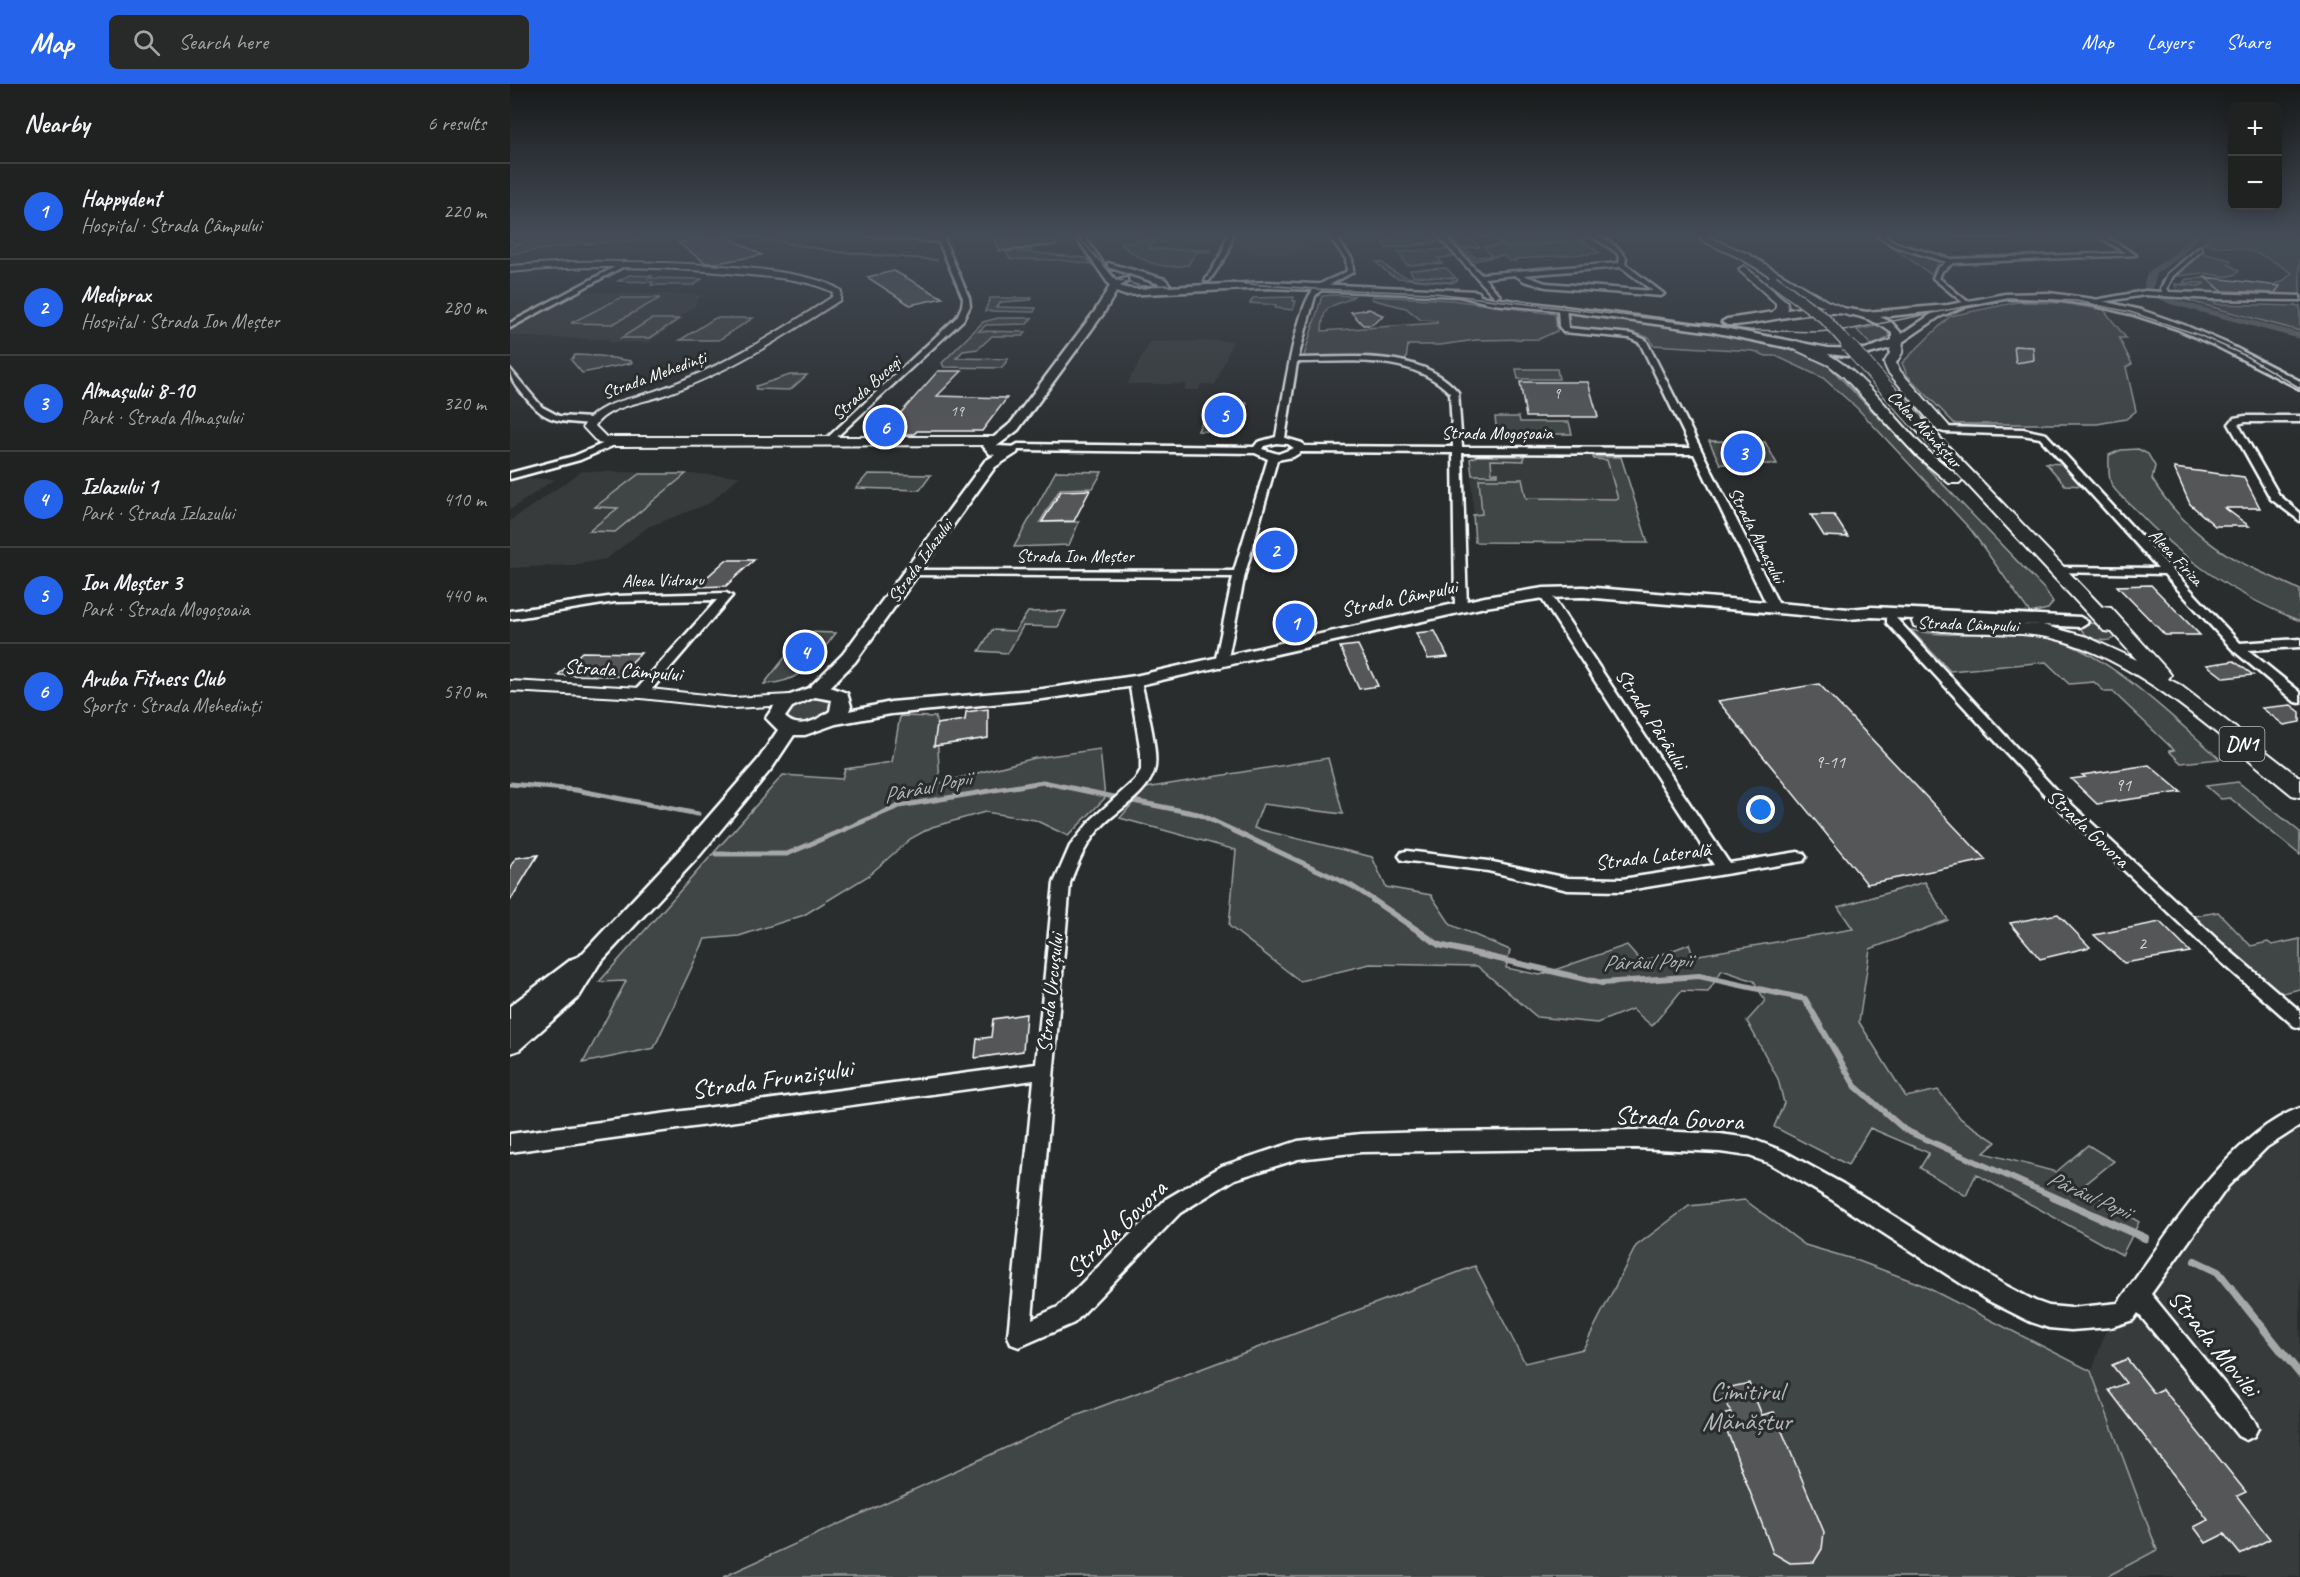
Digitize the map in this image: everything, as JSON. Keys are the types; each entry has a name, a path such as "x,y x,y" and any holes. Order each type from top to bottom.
{"main road":[{"name":"Strada Izlazului","path":"765,764 781,723 777,712 791,700 815,692 849,658 911,573 993,449 1014,427 1104,305"},
{"name":"Strada Izlazului","path":"1099,312 1114,305"},
{"path":"1539,305 1740,333 1826,351 1854,352 1884,349 1913,333 1938,313 1959,305"},
{"path":"1568,305 1703,321 1745,322 1812,310 1850,313 1911,312 1957,305"},
{"path":"1781,305 1782,309 1767,324 1769,332 1833,362 1848,373 1922,453 1947,476 2003,513"},
{"name":"Calea Mănăștur","path":"1806,305 1824,318 1915,420 2064,578 2178,693"},
{"path":"1828,305 1876,320 1893,328 1899,337 1896,353 1890,363 1893,372 1977,468 2003,513"},
{"path":"2099,305 2143,315 2205,336 2244,354 2300,386"},
{"path":"993,449 1015,446 1014,427"},
{"name":"Strada Izlazului","path":"993,449 1015,446"},
{"name":"Calea Mănăștur","path":"2064,578 2083,610 2085,631 2178,693 2300,790"},
{"path":"2064,578 2108,616 2178,693"},
{"name":"Strada Câmpului","path":"830,720 891,708 1043,694 1136,681 1461,607 1544,593 1612,594 1849,614 1891,620 2085,631"},
{"name":"Strada Câmpului","path":"1849,614 1872,612 2085,631"},
{"path":"1921,622 1943,626 2059,634 2113,656 2178,693"},
{"path":"2085,631 2108,643 2115,632"},
{"name":"Strada Izlazului","path":"830,720 843,708 839,698 849,658"},
{"name":"Strada Izlazului","path":"815,692 839,698"},
{"name":"Strada Câmpului","path":"839,698 891,708"},
{"path":"510,1043 570,990 591,958 692,850 765,764 810,728 830,720"},
{"path":"781,723 810,728"},
{"path":"510,1020 554,983 591,958"}],"street":[{"path":"510,326 549,305"},
{"name":"Strada Mehedinți","path":"614,442 602,440 594,434 589,427 591,421 605,412 720,370 827,305"},
{"name":"Strada Bucegi","path":"829,441 960,318 966,305"},
{"path":"1280,440 1293,360 1309,305"},
{"name":"Strada Almașului","path":"1563,308 1563,327 1566,330 1626,335 1641,340 1776,609"},
{"path":"1293,360 1383,362 1431,372 1449,385 1454,392 1458,450 1461,607"},
{"path":"511,375 539,409 557,418 591,421"},
{"path":"2300,419 2237,420 2233,424 2275,497 2300,518"},
{"name":"Aleea Firiza","path":"1944,429 2033,432 2048,440 2237,647 2300,699"},
{"path":"1015,446 1257,450 1273,457 1288,455 1299,449 1299,445 1280,440 1264,442 1257,450"},
{"path":"510,476 577,458 614,442 966,443 993,449"},
{"name":"Strada Mogoșoaia","path":"1299,449 1695,451"},
{"path":"1221,663 1239,574 1273,457"},
{"path":"2064,578 2167,571"},
{"name":"Strada Ion Meșter","path":"911,573 1239,574"},
{"name":"Strada Pârâului","path":"1544,593 1725,869"},
{"name":"Aleea Vidraru","path":"510,615 615,599 726,596 641,693"},
{"name":"Strada Govora","path":"1891,620 2050,792 2216,948 2300,1021"},
{"path":"2237,647 2300,644"},
{"name":"Strada Urcușului","path":"1019,1336 1042,1071 1062,883 1075,850 1097,822 1141,783 1148,770 1148,753 1136,681"},
{"name":"Strada Câmpului","path":"510,686 641,693 733,703 791,700"},
{"name":"Strada Câmpului","path":"733,703 781,723"},
{"name":"Strada Laterală","path":"1407,856 1488,866 1568,884 1596,885 1657,881 1798,857"},
{"name":"Strada Frunzișului","path":"510,1143 1042,1071"},
{"name":"Strada Govora","path":"1019,1336 1066,1315 1173,1206 1229,1172 1298,1150 1361,1143 1636,1139 1720,1143 1749,1147 1776,1157 1836,1191 1993,1291 2031,1311 2049,1317 2071,1319 2111,1316 2125,1312 2221,1180 2260,1141 2300,1116"},
{"name":"Strada Movilei","path":"2137,1294 2246,1428"}],"shaded area":[{"path":"549,305 695,305 680,317 685,318 648,343 606,342 611,339 537,338 510,335 510,326"},
{"path":"1233,341 1215,385 1201,384 1199,390 1184,390 1186,384 1127,384 1150,342"},
{"path":"1477,456 1621,457 1648,543 1475,542 1470,459"},
{"path":"582,471 740,476 708,504 648,527 606,559 574,565 510,568 510,521"},
{"path":"510,479 555,479 510,510"},
{"path":"2300,1116 2300,1577 2106,1577 2157,1550 2092,1371 2111,1316 2221,1180"}],"green space":[{"path":"607,305 648,305 613,324 571,323"},
{"path":"987,305 1036,308 1034,312 985,311"},
{"path":"1272,305 1295,305 1293,310 1275,308 1276,305"},
{"path":"1319,305 1335,305 1325,313 1322,331 1437,323 1437,321 1421,320 1406,308 1393,305 1486,305 1555,314 1557,331 1539,339 1476,340 1440,345 1408,345 1406,360 1303,359"},
{"path":"2005,305 2072,305 2104,310 2126,338 2119,338 2132,364 2126,367 2136,411 2126,419 2097,424 1955,424 1907,375 1902,363 1950,316"},
{"path":"2203,305 2300,306 2300,331"},
{"path":"1569,314 1748,338 1791,349 1825,362 2046,591 2053,602 2048,609 2030,613 1971,530 1857,408 1823,378 1776,356 1766,356 1754,351 1653,345 1650,338 1636,333 1574,329 1570,325"},
{"path":"715,318 753,318 719,340 680,340"},
{"path":"998,318 1032,318 1027,324 986,325 979,331 1026,332 1023,336 992,336 978,349 963,351 956,358 1008,359 1002,368 944,367 942,363 983,322"},
{"path":"651,319 679,319 650,338 621,338"},
{"path":"1881,325 1888,330 1889,337 1872,346 1857,330"},
{"path":"575,355 600,356 632,363 582,373 571,360"},
{"path":"1516,369 1557,369 1559,379 1518,379"},
{"path":"790,375 807,375 790,390 756,389 756,386"},
{"path":"1210,403 1247,403 1237,432 1198,431"},
{"path":"1495,417 1519,417 1520,422 1569,422 1572,434 1497,434"},
{"path":"1709,441 1765,442 1777,464 1720,464"},
{"path":"2138,449 2148,454 2155,466 2152,479 2170,505 2205,539 2232,558 2300,590 2300,621 2253,600 2210,574 2170,543 2118,493 2110,480 2109,455 2121,450"},
{"path":"1477,456 1524,456 1524,461 1491,460 1492,473 1498,473 1498,475 1472,475 1470,459"},
{"path":"1593,457 1621,457 1648,543 1475,542 1473,515 1482,514 1479,479 1522,479 1526,498 1618,499 1607,460"},
{"path":"2046,463 2064,464 2083,486 2065,485"},
{"path":"1056,471 1102,472 1093,488 1060,489 1040,522 1079,522 1069,545 1014,547"},
{"path":"639,474 686,474 615,532 589,531 618,508 595,507"},
{"path":"868,474 931,475 920,490 856,488"},
{"path":"1066,611 1058,627 1023,626 1008,653 979,651 992,630 1015,631 1028,612"},
{"path":"2092,623 2110,628 2116,637 2101,640 2086,635 2080,626"},
{"path":"1911,630 1943,634 2028,635 2067,644 2090,655 2137,687 2220,759 2181,763 2169,751 2174,750 2113,692 2105,692 2094,682 2069,684 2046,662 1950,671"},
{"path":"805,632 836,633 814,661 798,675 777,683 764,684"},
{"path":"811,697 832,699 836,706 819,720 807,724 785,721 784,712 788,707"},
{"path":"900,716 936,717 940,783 1035,758 1100,749 1105,798 1068,836 1035,820 985,812 932,827 910,839 868,876 804,915 739,936 705,939 654,1048 583,1063 626,981 599,982 783,775 842,779 845,769 892,762"},
{"path":"1328,758 1343,814 1263,804 1254,828 1372,857 1386,887 1431,895 1451,925 1510,950 1506,968 1540,975 1627,945 1642,962 1689,944 1693,956 1853,929 1838,907 1925,882 1948,920 1870,949 1859,1022 1906,1097 1938,1090 1961,1119 1996,1142 1984,1153 2056,1172 2088,1145 2114,1161 2082,1187 2139,1222 2122,1255 1976,1174 1966,1196 1920,1168 1929,1153 1870,1128 1848,1165 1774,1127 1784,1103 1778,1079 1747,1021 1765,1001 1754,981 1722,970 1708,992 1681,991 1652,1026 1632,1009 1597,1023 1537,1017 1477,966 1370,964 1300,981 1229,926 1236,850 1120,818 1146,788"},
{"path":"2238,782 2300,832 2300,855 2230,798 2221,799 2206,786"},
{"path":"2218,912 2251,946 2268,942 2272,945 2300,939 2300,989 2270,996 2184,918"},
{"name":"Cimitirul Mănăștur","path":"1745,1200 1805,1245 1856,1260 1920,1284 2091,1371 2157,1550 2106,1577 723,1577 1073,1417 1475,1266 1525,1363 1583,1349 1636,1246 1689,1206"}],"building":[{"path":"1369,309 1384,316 1371,325 1363,325 1351,312"},
{"path":"2014,346 2033,347 2034,360 2016,363"},
{"path":"938,371 962,371 937,396 1007,398 982,431 917,431 914,434 882,434"},
{"path":"1520,382 1588,382 1598,417 1526,417"},
{"path":"2174,468 2244,477 2260,508 2225,508 2249,526 2215,526 2190,504"},
{"path":"1090,490 1074,521 1042,522 1061,491"},
{"path":"1811,515 1834,515 1848,537 1824,536"},
{"path":"726,560 754,560 726,586 696,587"},
{"path":"2151,585 2200,635 2165,635 2117,586"},
{"path":"1435,631 1448,657 1428,659 1416,633"},
{"path":"1358,645 1378,686 1359,689 1340,647"},
{"path":"582,652 641,653 618,676 558,675"},
{"path":"2234,661 2253,675 2224,678 2207,665"},
{"path":"1819,684 1986,860 1867,884 1718,701"},
{"path":"2291,705 2300,712 2300,722 2284,725 2262,708"},
{"path":"988,709 988,738 934,746 937,724 965,720 966,712"},
{"path":"2149,765 2181,792 2097,804 2071,779 2085,777 2082,775"},
{"path":"538,855 510,901 510,867 516,858"},
{"path":"2058,914 2090,947 2040,959 2010,923"},
{"path":"2160,922 2190,952 2124,963 2094,935"},
{"path":"1026,1014 1023,1051 975,1058 977,1039 991,1037 993,1019"},
{"path":"2127,1359 2154,1393 2163,1389 2246,1492 2237,1496 2270,1539 2240,1554 2224,1534 2206,1543 2194,1527 2208,1520 2109,1390 2126,1383 2112,1365"},
{"path":"1749,1383 1762,1415 1774,1412 1824,1532 1822,1549 1814,1562 1790,1563 1773,1553 1721,1415 1731,1413 1722,1389"}],"waterway":[{"path":"2183,305 2300,336"},
{"name":"Pârâul Popii","path":"716,854 787,854 899,806 1043,782 1114,797"},
{"name":"Pârâul Popii","path":"510,784 576,790 698,814"},
{"name":"Pârâul Popii","path":"1133,801 1198,814 1352,886 1375,901"},
{"name":"Pârâul Popii","path":"1373,900 1439,945 1602,983 1699,976 1805,999 1855,1086 1905,1130 2057,1198"},
{"name":"Pârâul Popii","path":"2053,1197 2145,1238"},
{"name":"Pârâul Popii","path":"2195,1261 2218,1272 2300,1374"}],"tram line":[{"path":"1534,305 1749,330 1817,332 1853,329 1975,305"},
{"path":"2094,305 2130,312 2199,335 2244,355 2300,388"}],"place":[{"name":"Ion Meșter 3","path":"1224,415"},
{"name":"Aruba Fitness Club","path":"885,427"},
{"name":"Almașului 8-10","path":"1743,453"},
{"name":"Mediprax","path":"1275,550"},
{"name":"Happydent","path":"1295,623"},
{"name":"Izlazului 1","path":"805,652"}]}
